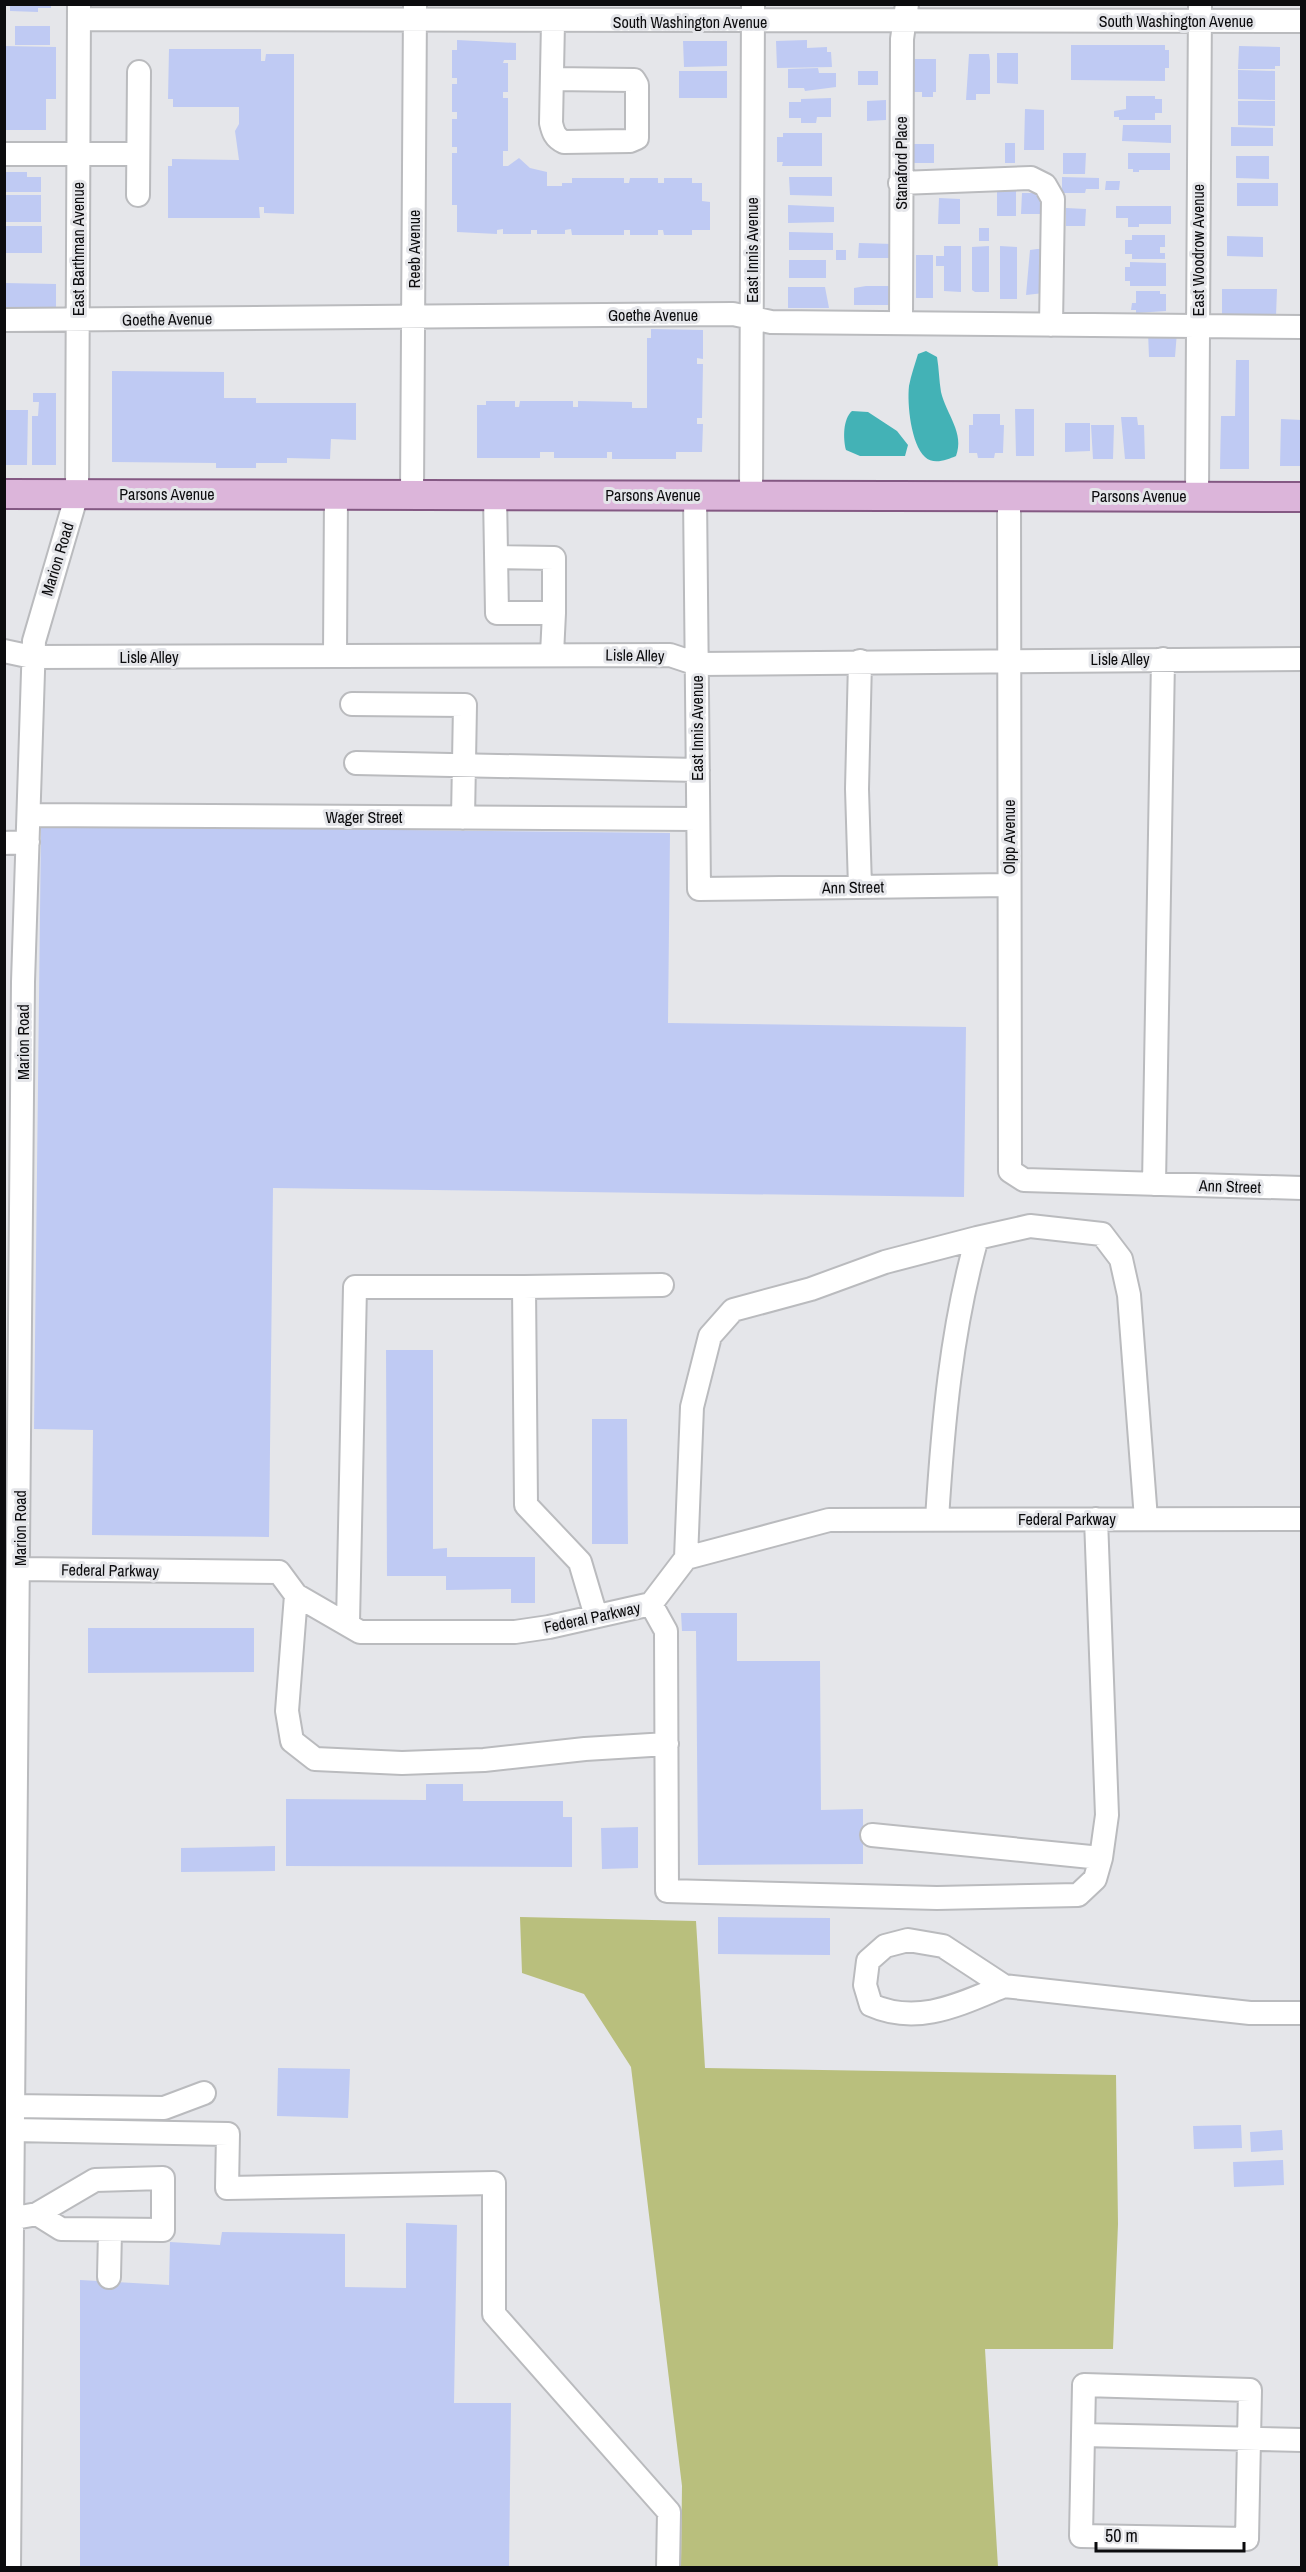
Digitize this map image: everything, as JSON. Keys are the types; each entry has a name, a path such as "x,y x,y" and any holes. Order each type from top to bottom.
{"main road":[{"name":"Parsons Avenue","path":"4,494 1302,497"}],"street":[{"name":"South Washington Avenue","path":"79,12 415,12 553,22 753,13 1200,13 1302,21"},
{"name":"East Barthman Avenue","path":"76,494 79,12"},
{"name":"Reeb Avenue","path":"412,495 415,12"},
{"name":"East Innis Avenue","path":"751,495 753,13"},
{"name":"Stanaford Place","path":"901,321 902,39 906,13"},
{"name":"East Woodrow Avenue","path":"1197,496 1200,13"},
{"path":"552,79 634,80 637,85 637,138 630,141 564,142 558,140 550,123 553,22"},
{"path":"138,195 139,72"},
{"path":"4,154 137,154"},
{"path":"900,183 1031,178 1045,185 1053,199 1051,325"},
{"name":"Goethe Avenue","path":"4,320 733,314 771,322 901,321 1302,327"},
{"name":"Marion Road","path":"9,2568 8,2185 12,2130 20,1569 12,1415 14,983 30,815 32,657 37,625 76,494"},
{"path":"335,656 336,494"},
{"path":"495,495 496,613 554,613"},
{"name":"East Innis Avenue","path":"695,495 699,889"},
{"name":"Olpp Avenue","path":"1009,496 1009,1163 1016,1176"},
{"path":"497,557 554,558 552,654"},
{"name":"Lisle Alley","path":"4,651 32,657 670,655 697,664 1302,659"},
{"path":"1154,1184 1163,659"},
{"path":"860,662 857,789 860,887"},
{"path":"352,704 465,705 463,818"},
{"path":"356,763 698,770"},
{"name":"Wager Street","path":"30,815 698,819"},
{"path":"4,843 28,842"},
{"name":"Ann Street","path":"699,889 1008,885"},
{"name":"Ann Street","path":"1016,1176 1024,1180 1302,1188"},
{"path":"686,1558 692,1407 710,1336 734,1310 811,1289 885,1262 1030,1226 1102,1234 1121,1259 1129,1294 1146,1519"},
{"path":"937,1519 942,1440 953,1346 965,1281 977,1238"},
{"path":"348,1623 355,1287 662,1285"},
{"path":"524,1287 526,1505 580,1562 596,1616"},
{"name":"Federal Parkway","path":"20,1569 279,1572 296,1595 360,1632 515,1632 651,1604 686,1558 829,1520 1302,1518"},
{"path":"651,1604 666,1631 667,1891 937,1898 1078,1895 1095,1879 1101,1858 1107,1815 1096,1519"},
{"path":"296,1595 288,1711 292,1741 315,1759 402,1763 484,1761 585,1749 667,1744"},
{"path":"872,1835 1101,1858"},
{"path":"1004,1986 942,2012 904,2014 889,2013 872,2005 865,1985 868,1961 885,1946 908,1940 943,1946 1004,1986 1250,2013 1302,2013"},
{"path":"12,2106 164,2108 204,2093"},
{"path":"12,2130 228,2134 227,2188 494,2183 494,2314 669,2512 668,2568"},
{"path":"8,2220 37,2214 95,2180 163,2178 162,2230 61,2229 37,2214"},
{"path":"109,2277 110,2231"},
{"path":"1084,2385 1250,2390 1248,2438 1247,2539 1081,2536 1084,2385"},
{"path":"1083,2435 1302,2440"}],"green space":[{"path":"520,1917 696,1921 705,2068 1116,2075 1118,2224 1113,2349 985,2349 998,2567 681,2567 682,2486 631,2067 584,1994 522,1973"}],"water":[{"path":"926,351 937,357 943,400 957,431 956,456 940,461 928,459 920,451 913,434 909,413 911,378 918,354"},
{"path":"852,411 868,412 897,431 908,445 905,456 860,456 846,450 844,429"}],"building":[{"path":"10,4 51,4 51,8 38,8 38,12 10,11"},
{"path":"15,26 50,26 50,45 15,45"},
{"path":"457,40 516,43 516,60 504,60 503,63 508,63 508,92 503,92 503,98 508,98 508,151 503,151 503,166 508,166 519,158 530,168 547,172 547,186 572,183 572,178 624,178 624,183 629,183 630,178 658,178 658,183 664,183 664,178 692,178 692,183 702,183 702,201 710,202 710,230 692,230 692,235 664,235 663,230 658,230 658,235 630,235 630,230 624,230 624,235 572,235 571,229 565,230 565,234 537,234 537,230 531,230 531,234 503,234 503,229 497,230 497,234 457,232 457,205 452,205 452,153 457,153 457,147 452,147 452,119 457,119 457,112 452,112 452,84 457,84 457,78 452,78 452,50 457,50"},
{"path":"807,40 807,48 827,47 827,52 831,52 832,67 777,68 776,41"},
{"path":"683,41 727,41 727,66 684,67"},
{"path":"1071,45 1165,45 1165,50 1169,50 1169,68 1165,68 1165,81 1071,80"},
{"path":"4,46 56,47 56,99 46,99 46,130 4,130"},
{"path":"1239,46 1280,47 1280,66 1275,66 1275,69 1238,69"},
{"path":"169,49 261,49 261,61 265,61 266,54 294,54 294,214 264,213 264,207 259,207 260,218 168,218 168,166 172,166 172,159 239,160 235,131 239,124 239,107 173,107 173,99 168,99"},
{"path":"997,53 1018,53 1018,84 997,83"},
{"path":"969,54 989,54 990,94 976,94 976,100 966,100"},
{"path":"912,59 936,59 936,92 933,92 933,97 922,97 922,92 912,92"},
{"path":"818,68 819,73 836,73 836,87 805,91 804,88 788,88 788,69"},
{"path":"1238,70 1275,71 1275,100 1238,99"},
{"path":"679,71 727,71 727,98 679,98"},
{"path":"858,71 878,71 878,85 858,85"},
{"path":"1126,96 1155,96 1155,99 1162,99 1162,113 1155,113 1155,120 1119,120 1119,117 1114,117 1114,111 1126,109"},
{"path":"831,98 831,117 817,117 816,123 801,123 801,118 789,118 789,102 801,102 801,99"},
{"path":"886,100 886,120 867,121 867,101"},
{"path":"1238,101 1275,101 1275,126 1238,125"},
{"path":"1025,109 1044,110 1044,150 1024,150"},
{"path":"1123,125 1171,125 1171,143 1122,141"},
{"path":"1231,127 1273,128 1273,146 1231,146"},
{"path":"783,133 822,133 822,166 782,166 783,162 777,162 777,137 783,137"},
{"path":"1005,143 1015,143 1015,163 1005,163"},
{"path":"914,144 934,144 934,163 914,163"},
{"path":"1063,153 1086,153 1085,174 1063,174"},
{"path":"1128,153 1170,153 1170,170 1133,172 1133,169 1128,169"},
{"path":"1236,156 1269,156 1269,179 1236,178"},
{"path":"5,172 27,172 27,177 41,177 41,192 5,192"},
{"path":"789,177 832,177 832,196 790,195"},
{"path":"1062,177 1099,178 1099,189 1086,189 1085,193 1062,193"},
{"path":"1106,181 1120,181 1119,190 1105,190"},
{"path":"1237,183 1278,183 1278,206 1237,206"},
{"path":"997,191 1016,191 1016,216 997,216"},
{"path":"1022,193 1040,193 1040,214 1021,214"},
{"path":"4,195 41,195 41,222 4,222"},
{"path":"939,198 960,199 960,224 938,224"},
{"path":"788,205 834,207 834,222 788,223"},
{"path":"1116,206 1171,206 1171,224 1139,224 1139,227 1128,227 1128,218 1116,218"},
{"path":"1066,208 1086,209 1085,226 1066,226"},
{"path":"4,226 42,226 42,253 4,253"},
{"path":"979,228 989,228 989,241 979,241"},
{"path":"789,232 833,233 833,250 789,250"},
{"path":"1132,235 1165,235 1165,247 1160,247 1160,253 1165,253 1165,259 1132,259 1132,254 1125,254 1125,240 1132,240"},
{"path":"1227,236 1263,237 1263,257 1227,256"},
{"path":"859,243 893,244 892,258 858,258"},
{"path":"944,246 961,246 961,292 944,291 944,266 936,266 936,256 944,256"},
{"path":"989,246 989,292 975,292 972,290 972,247"},
{"path":"1000,246 1017,247 1017,299 1000,299"},
{"path":"1044,249 1044,293 1026,295 1030,250"},
{"path":"836,250 846,250 846,260 836,260"},
{"path":"916,255 933,255 933,298 916,298"},
{"path":"789,260 826,260 826,278 789,278"},
{"path":"1130,262 1166,263 1166,286 1130,286 1130,281 1125,281 1125,267 1130,267"},
{"path":"4,283 56,284 56,308 4,309"},
{"path":"894,286 890,305 854,305 854,288"},
{"path":"788,287 825,287 829,308 788,308"},
{"path":"1222,289 1277,289 1276,316 1222,316"},
{"path":"1136,291 1160,291 1160,294 1166,294 1166,311 1136,313 1136,310 1131,310 1132,303 1136,303"},
{"path":"651,329 703,330 703,359 697,358 697,364 703,364 702,418 697,418 697,424 703,424 702,452 676,452 676,459 612,459 612,452 607,452 607,458 554,458 554,452 540,452 540,458 477,458 477,405 486,405 486,401 515,401 515,407 519,407 520,401 573,401 573,407 578,407 578,401 632,402 632,408 647,408 647,338 651,338"},
{"path":"1148,332 1177,332 1175,357 1149,357"},
{"path":"1236,360 1249,360 1249,469 1220,469 1221,416 1235,416"},
{"path":"112,371 224,372 224,398 256,398 256,403 356,403 356,440 331,439 330,459 287,458 287,463 256,463 256,468 216,468 216,463 112,462"},
{"path":"33,393 56,393 56,465 32,465 32,416 38,416 39,402 33,402"},
{"path":"1015,409 1034,409 1034,456 1016,456"},
{"path":"4,410 28,410 27,465 4,465"},
{"path":"973,414 1000,414 1000,425 1004,425 1003,453 995,453 994,458 978,458 977,453 969,453 969,425 973,425"},
{"path":"1121,417 1137,417 1138,425 1144,425 1145,459 1125,459"},
{"path":"1281,419 1302,420 1302,466 1280,466"},
{"path":"1065,423 1090,423 1090,451 1065,452"},
{"path":"1091,425 1114,425 1113,459 1093,459"},
{"path":"41,826 670,833 668,1023 966,1027 964,1197 273,1188 269,1537 92,1535 93,1430 34,1429"},
{"path":"386,1350 433,1350 433,1549 447,1548 447,1557 535,1557 535,1603 511,1603 511,1589 446,1590 446,1576 387,1576"},
{"path":"592,1419 627,1419 628,1544 592,1544"},
{"path":"681,1613 737,1613 737,1661 820,1661 821,1810 863,1809 863,1864 698,1865 696,1631 682,1631"},
{"path":"88,1628 254,1628 254,1672 88,1673"},
{"path":"426,1784 463,1784 463,1801 563,1801 563,1817 572,1817 572,1867 286,1866 286,1799 426,1800"},
{"path":"638,1827 638,1868 602,1869 601,1828"},
{"path":"275,1846 275,1871 181,1872 181,1848"},
{"path":"718,1917 830,1918 830,1955 718,1954"},
{"path":"278,2068 350,2069 348,2118 277,2116"},
{"path":"1241,2125 1242,2148 1194,2149 1193,2126"},
{"path":"1282,2130 1283,2150 1251,2152 1250,2132"},
{"path":"1283,2160 1284,2185 1234,2187 1233,2162"},
{"path":"406,2223 457,2225 454,2403 511,2403 509,2568 80,2568 80,2280 169,2285 170,2242 220,2245 222,2232 345,2234 345,2287 406,2288"}]}
